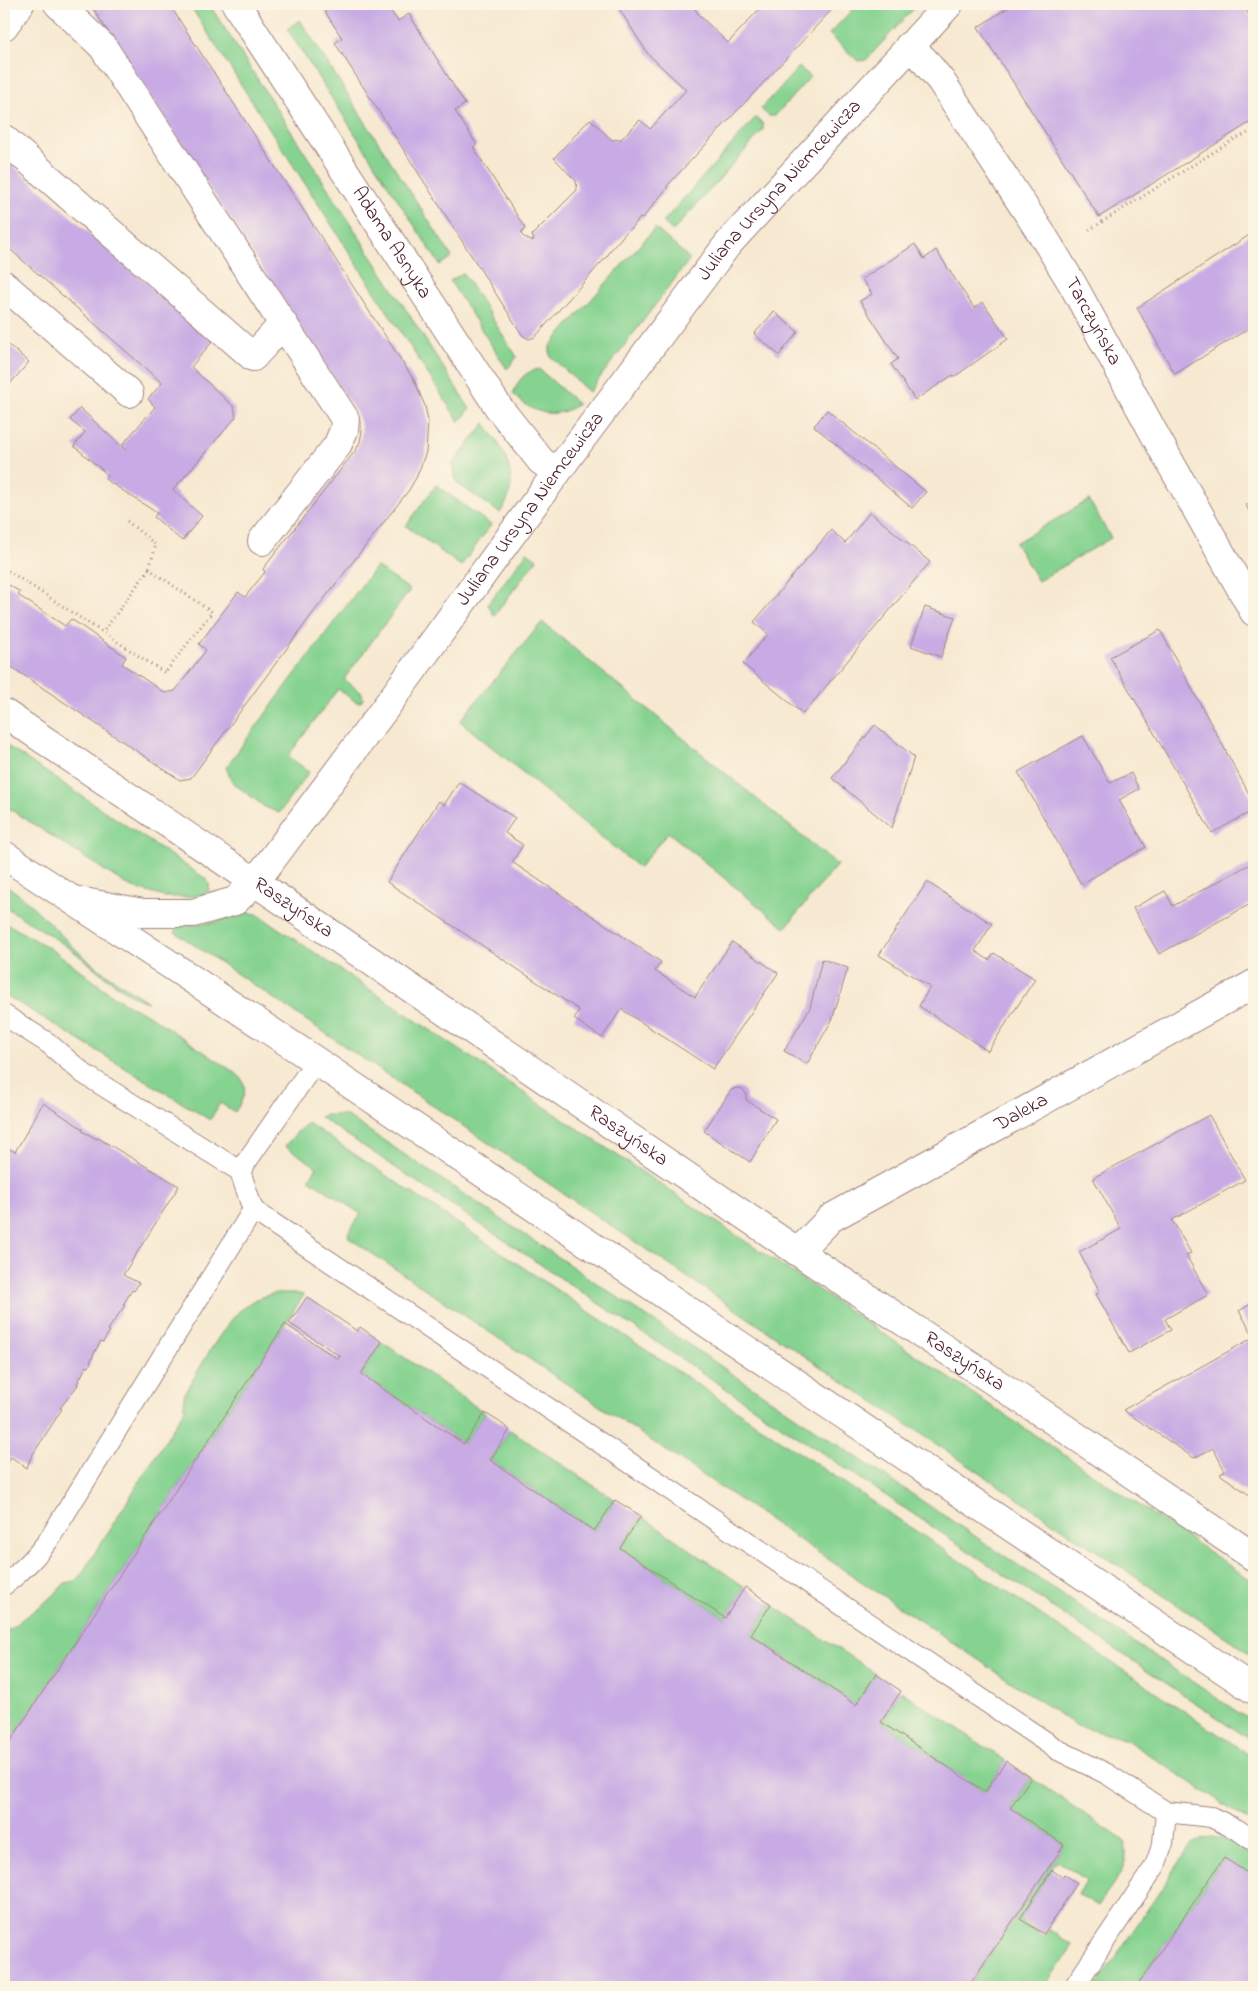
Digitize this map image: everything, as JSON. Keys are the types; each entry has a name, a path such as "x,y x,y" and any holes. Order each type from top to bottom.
{"street":[{"path":"4,26 20,4"},
{"path":"58,4 103,47 345,419 344,430 336,446 262,541"},
{"name":"Adama Asnyka","path":"236,4 499,408 541,461 557,472"},
{"name":"Juliana Ursyna Niemcewicza","path":"73,900 143,913 193,912 235,901 255,882 383,711 557,472 728,244 949,4"},
{"name":"Tarczyńska","path":"910,46 924,60 940,81 1064,270 1254,612"},
{"path":"4,139 253,358 283,324"},
{"path":"4,285 129,393"},
{"name":"Raszyńska","path":"4,713 798,1252 1254,1557"},
{"path":"4,855 316,1061 1254,1690"},
{"name":"Daleka","path":"798,1252 831,1218 1254,984"}],"lane":[{"path":"4,1015 48,1042 84,1074 240,1171 253,1210 1058,1750 1106,1774 1166,1812 1210,1817 1238,1830 1254,1841"},
{"path":"240,1171 316,1061"},
{"path":"4,1585 36,1557 48,1541 253,1210"},
{"path":"1074,1987 1155,1866 1163,1843 1166,1812"}],"path":[{"path":"1089,230 1233,140 1254,130"},
{"path":"103,632 149,569 156,545 127,521"},
{"path":"4,568 165,674 212,612 149,569"}],"green space":[{"path":"189,4 209,4 470,409 459,422"},
{"path":"858,4 918,4 866,60 858,61 829,34"},
{"path":"300,20 452,257 440,265 287,29"},
{"path":"799,67 810,77 775,116 769,116 761,109"},
{"path":"756,117 763,124 763,130 673,231 663,222"},
{"path":"655,228 690,259 589,392 550,356 550,346"},
{"path":"463,273 517,357 507,369 450,281"},
{"path":"539,369 578,404 561,412 552,413 535,410 520,401 513,394 517,385 522,377"},
{"path":"485,423 499,444 509,466 511,477 507,501 500,513 457,483 452,465"},
{"path":"436,485 491,525 461,566 406,526"},
{"path":"1089,500 1111,538 1038,581 1015,543"},
{"path":"527,552 537,559 494,616 488,604"},
{"path":"376,566 410,590 344,679 362,693 363,699 361,702 356,702 338,689 288,756 309,772 279,813 265,807 232,782 226,767"},
{"path":"542,622 837,865 785,928 668,832 639,868 460,721"},
{"path":"4,744 206,879 209,883 209,890 205,894 188,897 165,897 130,887 4,805"},
{"path":"4,884 34,908 88,960 148,1002 129,993 69,948 4,906"},
{"path":"245,912 257,914 1254,1582 1254,1656 175,932 179,926 216,922"},
{"path":"4,922 57,953 124,1003 147,1014 237,1074 245,1088 243,1098 235,1112 220,1103 210,1120 4,994"},
{"path":"344,1115 350,1118 1254,1723 1254,1742 320,1117"},
{"path":"308,1123 1254,1758 1254,1824 1125,1739 1077,1726 349,1238 348,1233 361,1214 309,1179 317,1167 285,1146"},
{"path":"276,1293 304,1295 4,1751 4,1633 53,1596 65,1583 78,1580 185,1409 184,1395 228,1324 248,1304 259,1298"},
{"path":"382,1342 485,1413 464,1444 361,1374"},
{"path":"510,1430 615,1500 594,1531 490,1460"},
{"path":"641,1516 745,1587 725,1618 620,1548"},
{"path":"771,1604 876,1674 856,1705 751,1635"},
{"path":"901,1691 1006,1761 985,1792 881,1722"},
{"path":"1031,1778 1123,1840 1126,1848 1124,1866 1098,1906 1078,1894 1087,1880 1057,1861 1019,1920 1044,1936 1049,1930 1073,1945 1044,1987 968,1987 1064,1845 1010,1808"},
{"path":"1213,1837 1229,1841 1254,1858 1254,1877 1224,1858 1136,1987 1095,1987 1192,1844 1203,1838"}],"building":[{"path":"90,4 169,4 414,380 425,406 428,421 426,452 417,476 409,490 313,613 191,778 180,780 4,662 4,582 20,592 18,595 65,626 71,619 126,657 122,664 165,693 175,691 206,650 199,644 238,592 245,597 265,572 263,569 356,450 362,431 356,412"},
{"path":"320,4 385,4 398,21 409,14 465,104 455,111 477,145 473,147 525,228 521,234 531,241 534,240 532,235 577,190 576,181 554,158 590,119 612,140 621,139 640,120 650,129 686,90 648,54 616,4 692,4 699,15 728,43 764,4 837,4 667,186 642,219 640,218 628,230 535,337 529,339 523,336 335,43 342,38"},
{"path":"1014,4 1242,4 1254,23 1254,120 1099,217 978,27"},
{"path":"4,158 212,340 191,367 234,407 236,417 173,490 202,516 182,541 154,517 157,513 105,479 108,475 74,446 85,432 70,420 80,408 125,450 122,445 155,407 148,399 162,383 4,244"},
{"path":"1254,232 1254,325 1175,374 1137,308"},
{"path":"915,244 924,259 936,250 974,308 983,302 1008,339 954,377 953,375 915,400 891,364 898,359 860,301 872,294 862,279"},
{"path":"774,312 798,332 779,355 754,334"},
{"path":"4,341 29,362 9,385 4,380"},
{"path":"827,410 926,492 912,508 814,426"},
{"path":"1254,500 1254,521 1246,505"},
{"path":"870,512 930,562 803,714 743,664 768,634 754,622 831,530 845,543"},
{"path":"925,607 955,617 941,657 911,646"},
{"path":"1160,630 1254,803 1254,810 1212,833 1110,657"},
{"path":"875,725 914,757 892,828 832,778"},
{"path":"1083,736 1110,783 1131,773 1139,789 1119,800 1146,847 1081,884 1018,772"},
{"path":"459,782 515,818 505,833 523,845 512,862 661,962 655,971 695,997 732,942 778,973 713,1069 621,1009 602,1038 574,1019 579,1010 387,882 439,801 444,805"},
{"path":"1254,862 1254,902 1159,954 1133,908 1165,891 1173,906"},
{"path":"927,882 992,924 975,951 989,960 994,953 1035,979 988,1051 919,1006 930,987 879,955"},
{"path":"822,959 848,968 832,1020 807,1064 784,1051 810,1008"},
{"path":"743,1089 746,1094 746,1100 776,1119 750,1162 704,1131 731,1090"},
{"path":"43,1103 83,1129 82,1131 98,1138 179,1186 123,1275 139,1283 134,1291 132,1290 103,1342 101,1341 78,1385 60,1408 62,1409 30,1459 27,1468 11,1457 4,1470 4,1146 15,1152"},
{"path":"1209,1115 1245,1180 1172,1220 1191,1253 1186,1255 1208,1295 1165,1319 1171,1330 1129,1353 1096,1294 1100,1292 1079,1252 1121,1229 1093,1178"},
{"path":"307,1297 357,1331 360,1327 382,1342 361,1374 464,1444 485,1413 498,1421 510,1430 490,1460 594,1531 615,1500 641,1516 620,1548 725,1618 745,1587 771,1604 751,1635 856,1705 876,1674 901,1691 881,1722 985,1792 1006,1761 1031,1778 1010,1808 1064,1845 968,1987 4,1987 4,1751 285,1324 338,1359 340,1356 289,1323"},
{"path":"1254,1302 1254,1336 1239,1311"},
{"path":"1254,1337 1254,1498 1220,1474 1225,1471 1213,1448 1194,1458 1123,1410"},
{"path":"1224,1858 1254,1877 1254,1987 1136,1987"},
{"path":"1052,1870 1062,1877 1064,1874 1077,1883 1044,1934 1020,1919"}]}
